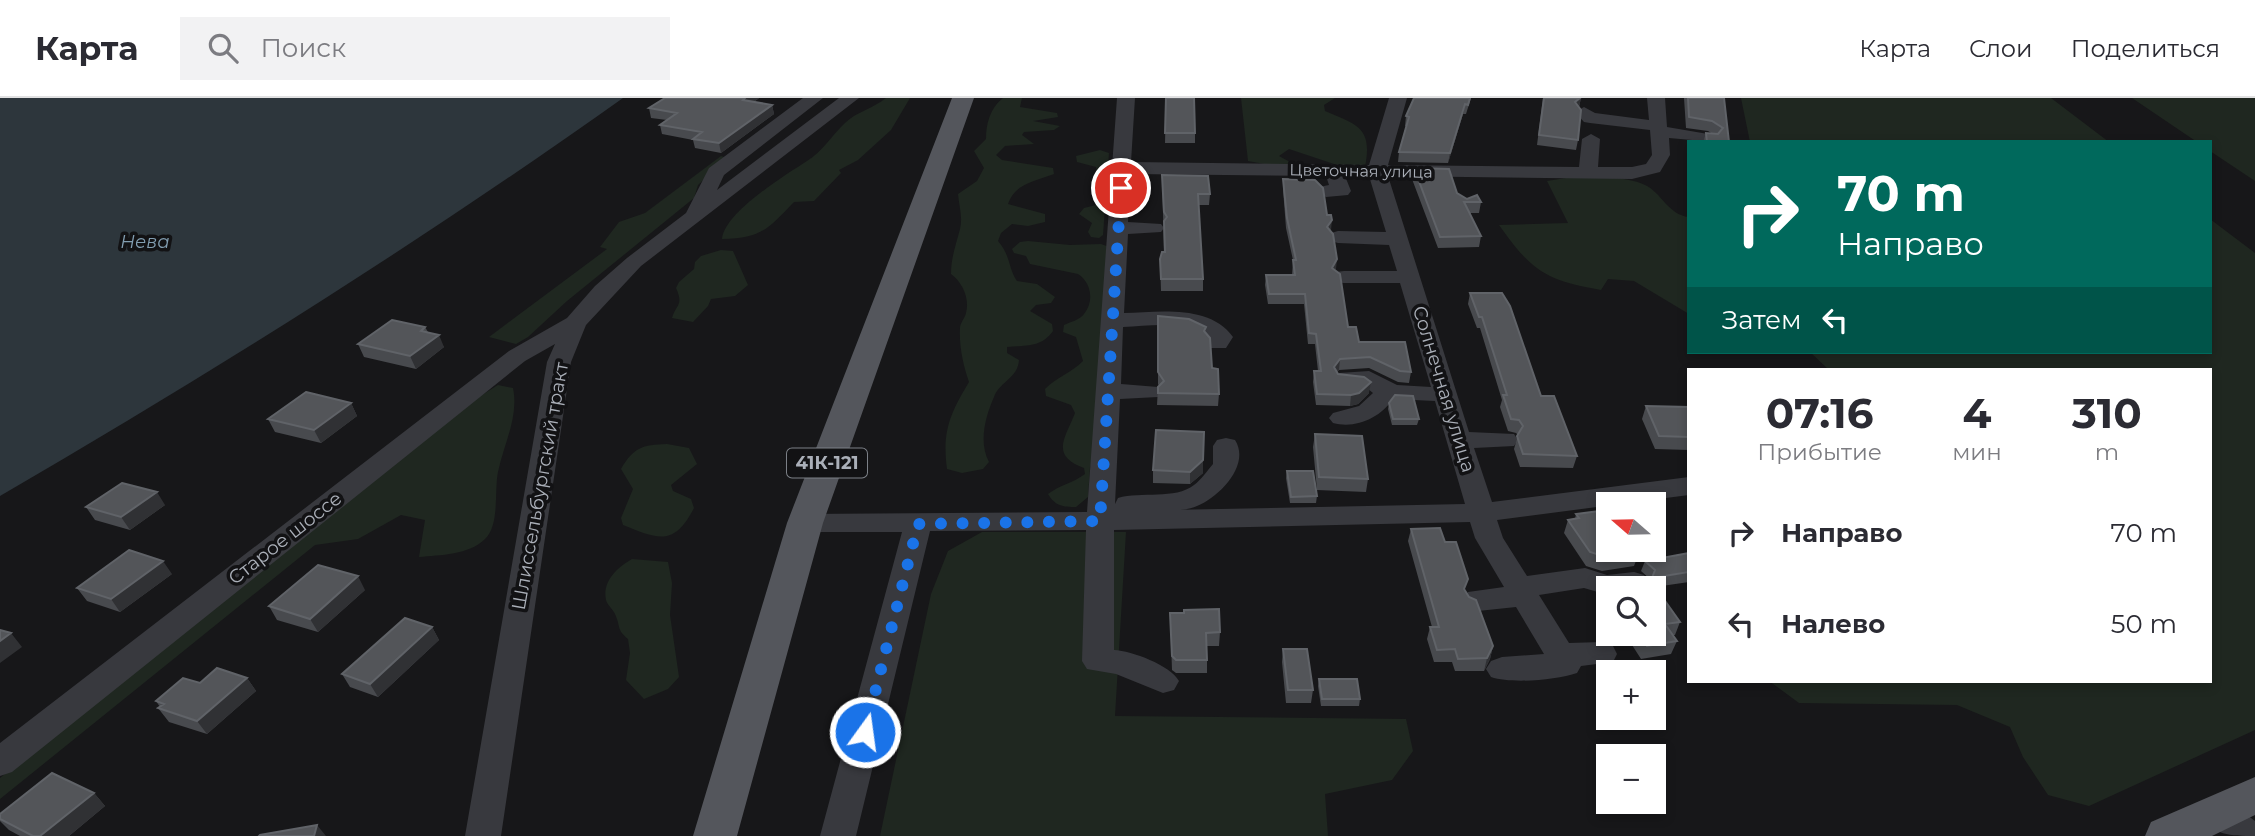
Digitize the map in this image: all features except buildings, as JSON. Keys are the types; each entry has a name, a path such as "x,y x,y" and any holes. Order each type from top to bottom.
{"main road":[{"name":"41К-121","path":"715,836 805,523 963,98"},
{"path":"2167,836 2241,815"}],"street":[{"path":"694,217 716,172 814,98"},
{"name":"Шлиссельбургский тракт","path":"483,836 559,362 575,323 603,291 634,262 850,98"},
{"path":"1126,98 1101,514 1098,661 1120,662 1163,681"},
{"path":"1377,171 1398,98"},
{"name":"Цветочная улица","path":"1122,168 1377,171 1458,180 1632,173 1653,167 1661,155 1656,98"},
{"path":"1584,112 1590,118 1708,139"},
{"path":"1588,173 1591,139"},
{"path":"1173,169 1176,182 1198,185"},
{"path":"1326,191 1341,191 1334,171"},
{"name":"Солнечная улица","path":"1377,171 1489,538 1563,660"},
{"path":"1119,228 1154,228"},
{"path":"1338,237 1398,239"},
{"path":"1344,277 1410,277"},
{"path":"1113,320 1169,319 1197,323 1215,330 1221,337 1218,343"},
{"name":"Старое шоссе","path":"0,762 517,356 575,323"},
{"path":"1405,344 1430,344"},
{"path":"1347,378 1369,378 1385,391 1445,394"},
{"path":"1109,391 1149,391"},
{"path":"1342,418 1360,416 1377,406 1385,391"},
{"path":"1459,440 1505,440"},
{"path":"1101,514 1188,500 1204,491 1226,466 1226,446"},
{"path":"805,523 918,524 1101,514 1349,506 1481,513 1687,486"},
{"path":"1521,591 1585,578 1596,582"},
{"path":"1502,669 1602,654"}],"lane":[{"path":"838,836 918,524"},
{"path":"1478,600 1521,591"}],"shaded area":[{"path":"886,98 910,98 891,130 858,160 839,170 841,173 814,201 794,202 770,225 756,234 722,239 733,218 744,206 812,157 849,119"},
{"path":"1003,98 1022,98 1020,107 1057,113 1058,117 1033,121 1060,126 1054,130 1024,132 1022,135 1034,144 1005,146 996,155 1002,160 1053,168 1054,174 1021,187 1008,204 1045,214 1045,222 1028,226 1012,224 1001,233 998,241 1017,281 1037,284 1055,297 1051,303 1036,305 1030,311 1052,324 1053,331 1038,343 1007,347 1007,353 1019,360 1015,371 996,392 988,412 984,446 989,462 983,469 962,473 947,469 946,456 949,423 969,382 960,335 960,326 966,313 966,296 959,281 951,274 961,225 958,194 977,181 984,168 974,151 986,139 990,117"},
{"path":"1241,98 1335,98 1324,105 1325,111 1360,129 1367,143 1365,167 1340,166 1289,149 1279,156 1290,162 1310,165 1274,166 1248,161"},
{"path":"1741,98 2051,98 2106,140 1750,140"},
{"path":"2132,98 2255,98 2255,181 2212,152 2212,140 2194,140"},
{"path":"1100,150 1109,153 1103,235 1099,238 1091,237 1088,232 1092,223 1079,214 1084,208 1096,205 1093,199 1100,190 1096,167 1077,162 1076,156"},
{"path":"721,156 727,158 698,185 694,198 567,301 528,337 516,344 489,337 607,249 600,247 619,222 645,213"},
{"path":"1572,177 1618,178 1637,182 1651,188 1670,208 1687,216 1687,313 1634,281 1608,279 1601,290 1552,277 1531,263 1499,225 1568,223 1547,181"},
{"path":"2212,221 2255,253 2255,730 2089,806 2048,795 2023,757 2010,727 1957,705 1799,703 1772,683 2212,683 2212,368 1827,368 1812,354 2212,354"},
{"path":"1020,242 1070,245 1101,244 1112,248 1103,439 1090,467 1088,497 1076,507 1060,505 1048,494 1085,474 1084,468 1073,463 1063,451 1075,413 1071,405 1046,396 1045,389 1083,361 1076,337 1063,332 1064,325 1077,319 1087,309 1089,287 1078,274 1030,264 1026,256 1014,253 1012,249"},
{"path":"721,250 733,251 748,285 735,296 711,299 693,322 672,318 679,302 676,288 679,282 694,269 695,262 701,256"},
{"path":"498,385 513,388 514,409 498,472 493,525 485,539 463,551 419,557 425,520 401,515 358,539 315,545 0,799 0,778 171,638 474,400"},
{"path":"667,444 689,448 697,464 671,485 673,491 691,499 694,508 679,529 672,534 656,536 623,525 621,518 633,489 621,469 630,456 640,449"},
{"path":"982,532 1126,532 1115,716 1406,719 1413,751 1392,780 1325,794 1328,836 880,836 931,594 948,551"},
{"path":"632,559 668,562 672,583 670,615 679,677 668,689 644,699 626,680 630,653 628,639 620,630 605,593 612,575"}],"water":[{"name":"Нева","path":"0,98 623,98 471,203 316,304 159,402 0,496"}],"route":[{"path":"865,732 918,524 1100,521 1121,188"}]}
